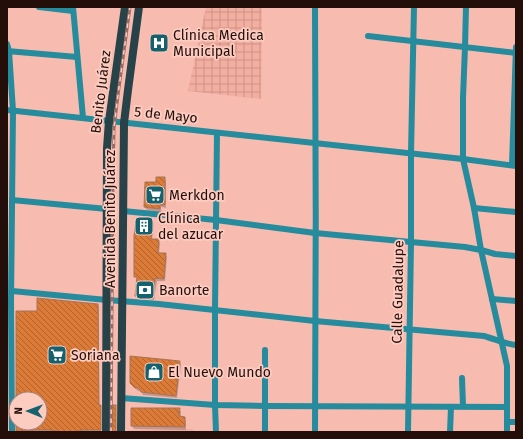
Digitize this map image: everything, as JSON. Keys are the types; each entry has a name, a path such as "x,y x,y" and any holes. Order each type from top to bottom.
{"main road":[{"name":"Benito Juárez","path":"107,300 107,148 109,121 125,7"},
{"name":"Avenida Benito Juárez","path":"121,432 124,123 139,7"},
{"path":"119,48 133,49"},
{"name":"Avenida Benito Juárez","path":"106,432 107,300"}],"street":[{"path":"39,7 73,9 83,118"},
{"path":"315,7 315,432"},
{"name":"Calle Guadalupe","path":"408,432 414,7"},
{"path":"466,7 463,98 464,159 481,250 507,366 507,432"},
{"path":"368,36 516,53"},
{"path":"7,44 12,200 12,291 9,302 12,432"},
{"path":"514,165 516,47"},
{"path":"8,51 78,57"},
{"name":"5 de Mayo","path":"10,111 514,165"},
{"path":"216,432 215,310 217,133"},
{"path":"12,200 107,209"},
{"path":"474,208 516,212"},
{"path":"123,211 216,220 315,233 465,247 495,254 516,256"},
{"path":"12,291 484,336 506,344 516,344"},
{"path":"492,299 516,301"},
{"path":"265,350 265,432"},
{"path":"462,378 463,406"},
{"path":"121,398 215,405 315,407 507,407"},
{"path":"450,432 451,407"},
{"path":"507,422 516,422"}],"shaded area":[{"path":"206,7 262,7 261,99 188,91"},
{"path":"193,429 193,432 128,432 128,430"}],"building":[{"name":"Merkdon","path":"156,177 165,177 165,205 160,205 160,209 144,207 145,182 156,182"},
{"path":"136,220 153,222 151,239 159,239 158,253 166,253 164,279 155,278 153,298 135,296 137,277 134,277 134,236"},
{"name":"Soriana","path":"37,298 98,304 99,405 101,405 101,430 59,432 48,430 48,391 16,391 16,311 37,311"},
{"name":"El Nuevo Mundo","path":"130,356 180,361 176,396 141,392 139,388 135,388 130,383"},
{"path":"112,405 116,405 116,432 112,432"},
{"path":"131,408 180,408 179,416 185,417 185,427 131,426"}],"railway":[{"path":"111,432 114,128 130,7"}],"place":[{"name":"Clínica Medica Municipal","path":"159,43"},
{"name":"Merkdon","path":"155,195"},
{"name":"Clínica del azucar","path":"144,226"},
{"name":"Banorte","path":"145,290"},
{"name":"Soriana","path":"57,355"},
{"name":"El Nuevo Mundo","path":"154,372"}]}
